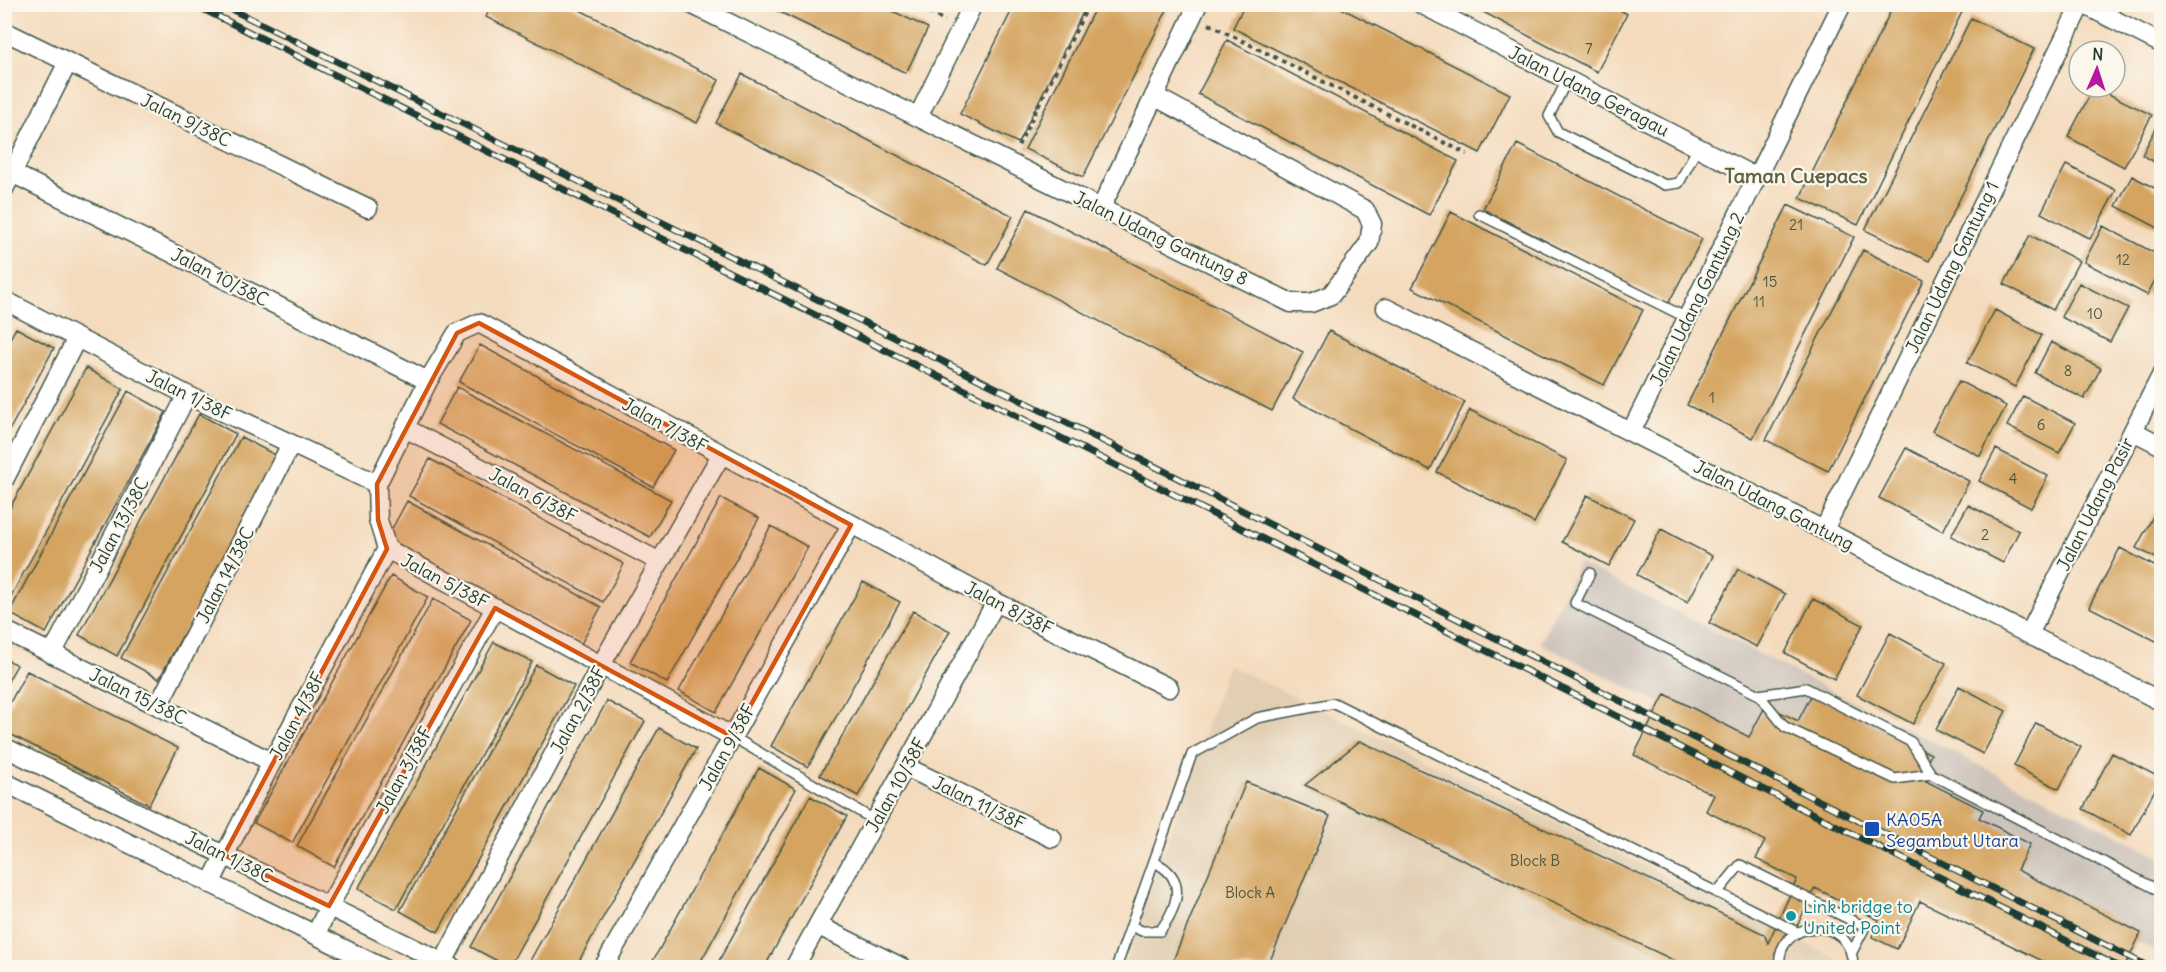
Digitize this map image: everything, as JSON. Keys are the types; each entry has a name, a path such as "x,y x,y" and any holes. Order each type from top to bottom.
{"street":[{"name":"Jalan Udang Gantung 8","path":"691,4 1291,303 1311,303 1331,295 1369,243 1372,224 1365,210 1154,96"},
{"path":"918,117 973,4"},
{"name":"Jalan Udang Geragau","path":"1421,4 1757,178"},
{"name":"Jalan Udang Gantung 2","path":"1631,432 1842,4"},
{"path":"2082,4 2162,44"},
{"name":"Jalan Udang Gantung 1","path":"1824,530 2082,4"},
{"path":"1101,208 1195,10"},
{"name":"Jalan 9/38C","path":"4,31 368,208"},
{"path":"7,177 68,62"},
{"name":"Jalan 10/38C","path":"7,177 428,381"},
{"name":"Jalan 1/38F","path":"4,300 187,395 377,484"},
{"name":"Jalan Udang Gantung","path":"1386,308 2162,702"},
{"name":"Jalan 5/38F","path":"479,323 457,333 428,381 377,484 378,520 387,549 733,737"},
{"name":"Jalan 7/38F","path":"479,323 851,525"},
{"path":"4,480 77,338"},
{"name":"Jalan Udang Pasir","path":"2029,634 2162,374"},
{"name":"Jalan 13/38C","path":"52,654 187,395"},
{"name":"Jalan 6/38F","path":"405,428 660,562"},
{"path":"2133,431 2162,446"},
{"name":"Jalan 14/38C","path":"159,706 291,444"},
{"name":"Jalan 2/38F","path":"445,966 601,665 721,455"},
{"name":"Jalan 8/38F","path":"851,525 996,602 1169,688"},
{"name":"Jalan 9/38F","path":"603,968 851,525"},
{"name":"Jalan 4/38F","path":"210,884 272,762 387,549"},
{"name":"Jalan 10/38F","path":"794,968 996,602"},
{"name":"Jalan 3/38F","path":"316,934 329,906 495,608"},
{"name":"Jalan 15/38C","path":"4,630 272,762"},
{"name":"Jalan 1/38C","path":"4,747 329,906 445,966"},
{"name":"Jalan 11/38F","path":"906,767 1052,838"},
{"name":"Jalan 1/38C","path":"4,782 316,934 372,965"},
{"path":"819,926 903,968"}],"lane":[{"path":"1567,80 1549,116 1558,132 1665,185 1679,183 1698,147"},
{"path":"1479,214 1687,318"},
{"path":"1590,573 1575,603 1759,695 1785,727 1895,779 1931,774"},
{"path":"1759,695 1806,688 1911,742 1931,774 2162,892"},
{"path":"1116,968 1192,754 1257,718 1334,703 1797,932"},
{"path":"733,737 876,821"},
{"path":"1131,926 1142,931 1160,931 1170,918 1176,900 1177,884 1165,867 1154,862"},
{"path":"1718,893 1740,865 1865,927 1851,954"},
{"path":"1780,968 1781,951 1797,932 1820,927 1832,930 1842,938 1851,954 1853,968"}],"path":[{"path":"914,4 961,29"},
{"path":"1009,163 1089,4"},
{"path":"1195,10 1467,154"}],"highlighted area":[{"path":"479,323 851,525 733,737 495,608 329,906 224,855 387,549 378,520 377,484 457,333"}],"shaded area":[{"path":"1579,563 2161,857 2161,954 1540,643"},
{"path":"1228,665 1839,960 1835,968 1123,968"}],"building":[{"path":"492,4 568,4 719,80 697,123 486,17"},
{"path":"763,4 878,4 928,28 906,73"},
{"path":"1015,4 1087,4 1018,143 960,114"},
{"path":"1097,4 1170,4 1083,177 1025,149"},
{"path":"1245,4 1333,4 1510,94 1480,153 1233,28"},
{"path":"1468,4 1610,4 1627,14 1597,72"},
{"path":"1894,4 1951,4 1963,10 1858,225 1800,198"},
{"path":"1971,18 2034,49 1929,261 1865,230"},
{"path":"1227,40 1458,161 1429,215 1198,94"},
{"path":"742,74 1013,216 987,265 716,123"},
{"path":"2088,99 2119,99 2152,115 2124,167 2068,137"},
{"path":"2162,117 2162,166 2142,155"},
{"path":"1517,144 1702,239 1668,304 1483,209"},
{"path":"2066,165 2116,190 2090,239 2041,213"},
{"path":"2132,176 2162,192 2162,230 2116,206"},
{"path":"1788,205 1854,237 1753,438 1687,405"},
{"path":"1028,209 1303,352 1272,411 997,268"},
{"path":"1451,212 1643,310 1604,385 1412,288"},
{"path":"2103,226 2162,257 2162,267 2147,295 2084,262"},
{"path":"2030,235 2079,261 2053,310 2004,284"},
{"path":"1863,250 1924,281 1828,471 1766,440"},
{"path":"2079,283 2128,308 2110,342 2061,317"},
{"path":"1995,310 2042,335 2015,387 1967,363"},
{"path":"16,328 54,348 4,440 4,349"},
{"path":"1329,331 1465,402 1430,470 1293,399"},
{"path":"2051,342 2101,368 2084,399 2035,373"},
{"path":"480,345 674,450 653,487 459,382"},
{"path":"86,368 123,389 4,609 4,519"},
{"path":"1959,381 2006,406 1980,456 1932,431"},
{"path":"457,387 671,500 650,537 437,424"},
{"path":"128,391 166,412 46,633 9,613"},
{"path":"2023,396 2075,423 2059,453 2007,426"},
{"path":"1470,410 1567,460 1534,523 1437,472"},
{"path":"199,414 236,434 117,656 79,635"},
{"path":"241,437 279,457 159,679 121,658"},
{"path":"1906,448 1969,481 1943,531 1879,498"},
{"path":"1996,449 2048,476 2031,508 1979,481"},
{"path":"430,459 624,564 603,602 409,496"},
{"path":"1587,495 1634,519 1609,566 1562,542"},
{"path":"721,498 759,518 667,683 630,662"},
{"path":"2162,500 2162,561 2136,548"},
{"path":"407,501 601,607 581,644 387,538"},
{"path":"1968,505 2019,531 2003,563 1951,536"},
{"path":"771,526 808,547 716,712 679,691"},
{"path":"1661,529 1712,556 1688,602 1637,575"},
{"path":"2120,548 2162,570 2162,644 2089,607"},
{"path":"1738,569 1785,594 1757,647 1709,623"},
{"path":"391,576 428,597 292,843 254,823"},
{"path":"863,582 900,602 808,767 771,746"},
{"path":"433,599 471,620 334,867 297,846"},
{"path":"1813,599 1863,625 1834,679 1785,653"},
{"path":"913,611 950,631 858,796 820,775"},
{"path":"1890,633 1946,663 1913,724 1857,695"},
{"path":"494,642 532,662 396,909 358,889"},
{"path":"4,658 17,665 4,688"},
{"path":"536,665 574,686 438,932 400,911"},
{"path":"27,671 178,748 149,805 4,731 4,714"},
{"path":"1959,686 2006,711 1983,754 1936,730"},
{"name":"KA05A Segambut Utara","path":"1665,694 1749,737 1766,705 1798,721 1812,694 1931,754 1918,777 1983,810 1979,818 2030,844 2017,870 2141,933 2124,968 2057,968 1920,901 1897,949 1872,937 1879,920 1815,888 1777,968 1690,968 1305,785 1360,741 1764,934 1768,943 1797,879 1756,859 1765,841 1706,811 1714,795 1634,755"},
{"path":"607,701 645,721 509,967 471,947"},
{"path":"2036,723 2081,747 2059,789 2014,766"},
{"path":"659,728 696,749 575,968 526,968"},
{"path":"2112,753 2161,778 2131,835 2083,809"},
{"path":"759,768 796,789 697,968 649,968"},
{"path":"1246,782 1330,816 1267,968 1170,968"},
{"path":"810,796 847,816 764,968 715,968"}],"railway":[{"path":"193,4 2121,968"},
{"path":"221,4 1160,469 2151,968"}],"place":[{"name":"KA05A Segambut Utara","path":"1872,829"},
{"name":"Link bridge to United Point","path":"1791,916"}],"district":[{"name":"Taman Cuepacs","path":"1796,175"}]}
